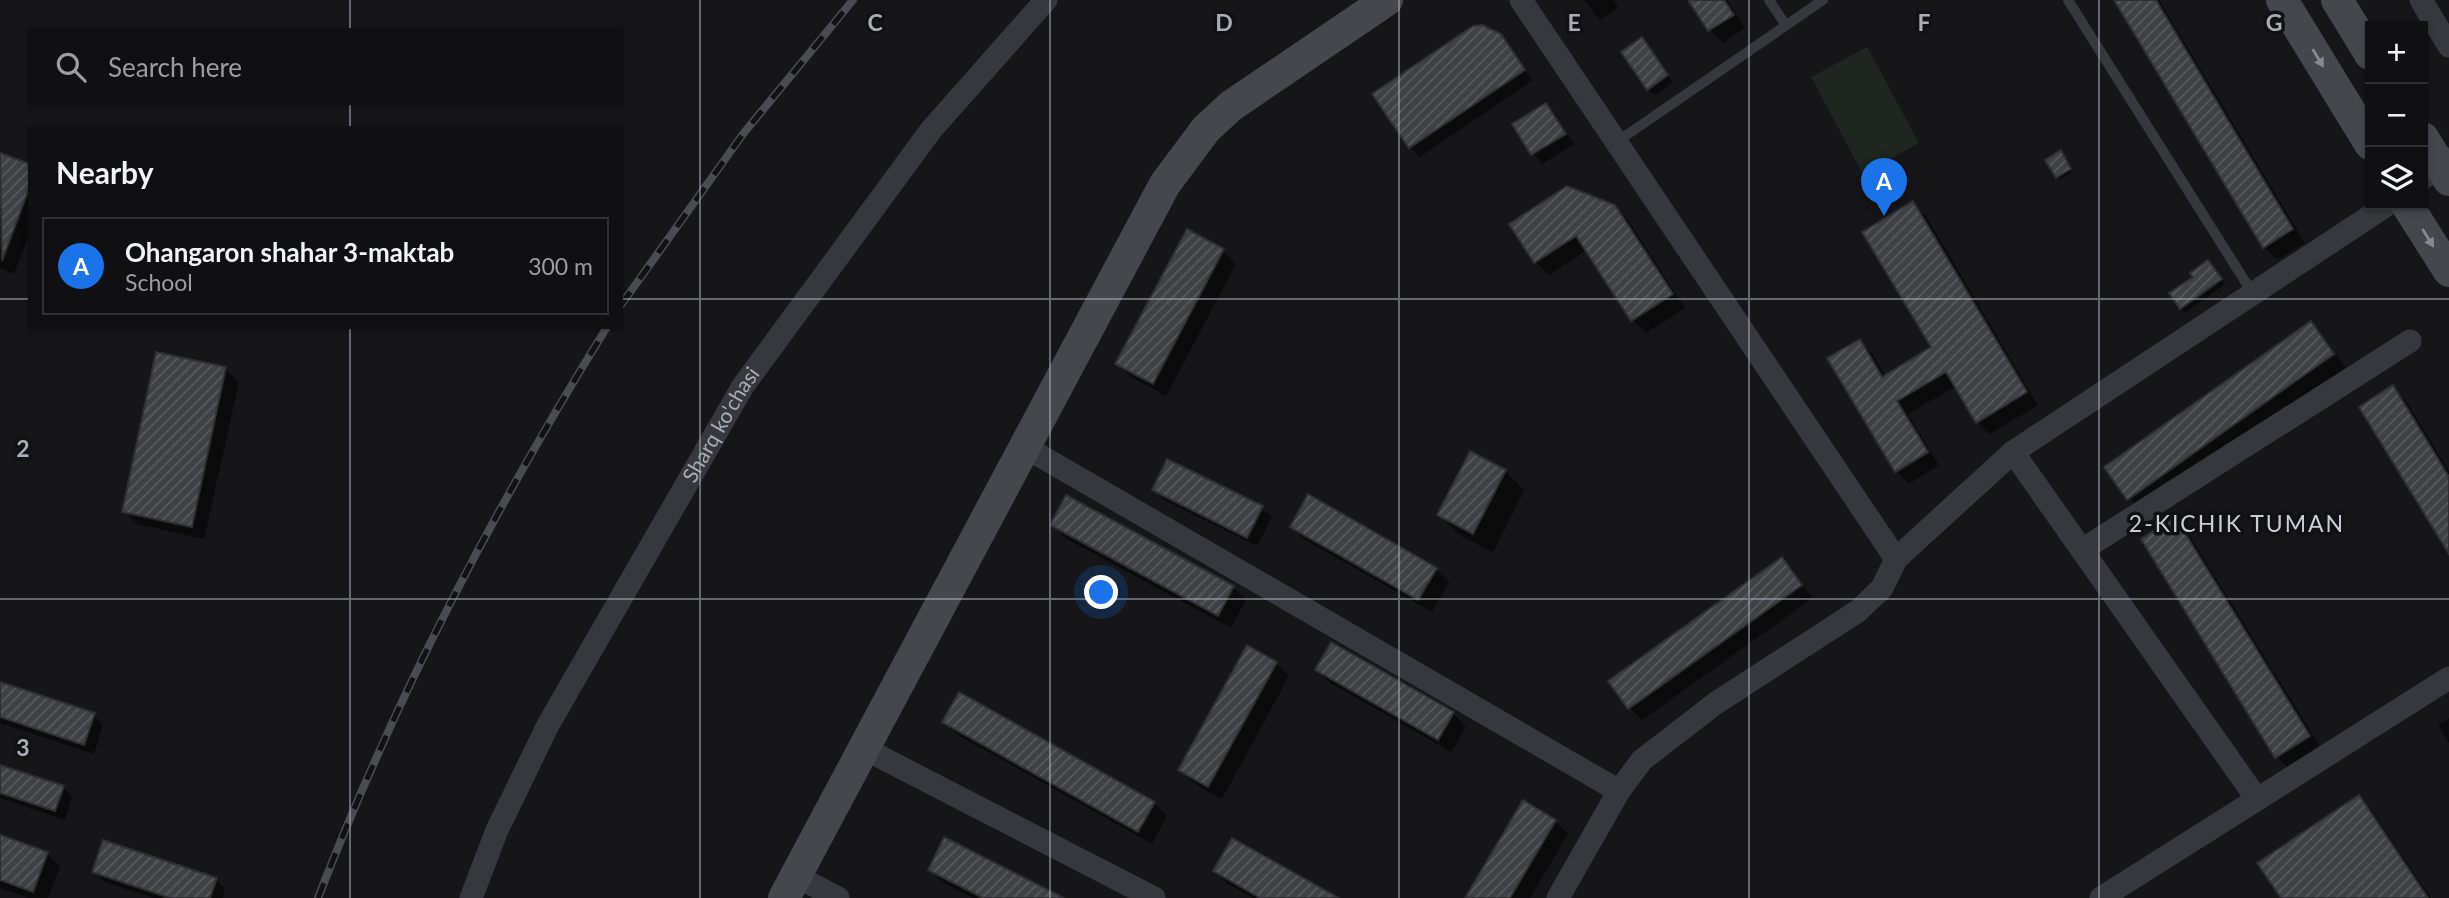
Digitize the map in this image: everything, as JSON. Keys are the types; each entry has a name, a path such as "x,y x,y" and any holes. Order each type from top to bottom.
{"main road":[{"path":"790,887 1165,184 1206,129 1231,106 1387,0"},
{"path":"2282,0 2365,136"},
{"path":"2337,0 2365,46"},
{"path":"2428,147 2440,170"},
{"path":"2410,210 2449,271"}],"street":[{"name":"Sharq ko'chasi","path":"471,898 497,830 548,725 743,386 931,130 1046,0"},
{"path":"1521,0 1614,143 1896,559"},
{"path":"2421,0 2449,46"},
{"path":"1558,898 1619,791 1642,761 1717,703 1858,611 1882,588 1896,559 2013,452 2380,210"},
{"path":"2082,550 2410,341"},
{"path":"1024,447 1619,791"},
{"path":"2013,452 2257,799"},
{"path":"2101,898 2449,678"},
{"path":"865,749 1154,898"},
{"path":"790,887 838,898"}],"lane":[{"path":"1769,0 1785,24"},
{"path":"1614,143 1823,0"},
{"path":"2068,0 2253,294"}],"shaded area":[{"path":"1867,47 1919,143 1863,174 1811,77"}],"building":[{"path":"1688,0 1724,0 1734,15 1708,31"},
{"path":"2114,0 2156,0 2293,229 2263,248"},
{"path":"1482,25 1501,34 1525,70 1409,148 1372,94 1473,26"},
{"path":"1642,37 1668,75 1647,90 1621,52"},
{"path":"1546,103 1566,134 1531,155 1512,124"},
{"path":"2061,150 2071,169 2056,178 2045,160"},
{"path":"0,153 28,163 28,191 2,261"},
{"path":"1567,186 1615,205 1673,294 1631,321 1576,236 1534,263 1509,224"},
{"path":"1913,201 2027,392 1976,423 1946,372 1897,401 1928,452 1895,472 1827,358 1860,339 1882,377 1931,347 1862,232"},
{"path":"1187,229 1224,249 1153,384 1115,364"},
{"path":"2208,260 2222,279 2180,309 2169,293 2193,277 2190,273"},
{"path":"2311,321 2334,354 2127,500 2104,467"},
{"path":"156,352 226,367 192,527 122,512"},
{"path":"2393,385 2449,477 2449,554 2359,407"},
{"path":"1470,451 1506,470 1473,534 1437,515"},
{"path":"1167,459 1263,506 1247,538 1152,490"},
{"path":"1308,494 1437,568 1418,600 1290,527"},
{"path":"1066,495 1234,586 1218,616 1050,525"},
{"path":"2175,517 2310,736 2275,758 2141,539"},
{"path":"1782,557 1802,585 1628,709 1608,681"},
{"path":"1331,642 1454,712 1438,740 1315,670"},
{"path":"1247,645 1277,662 1208,787 1178,770"},
{"path":"0,682 95,713 84,745 0,717"},
{"path":"959,692 1155,802 1138,832 942,722"},
{"path":"0,765 64,786 55,811 0,793"},
{"path":"2359,795 2428,898 2281,898 2257,863"},
{"path":"1523,800 1556,820 1510,898 1465,898"},
{"path":"0,835 48,852 33,892 0,880"},
{"path":"944,837 1064,898 983,898 928,870"},
{"path":"1232,838 1339,898 1260,898 1213,871"},
{"path":"103,840 217,878 210,898 170,898 92,872"}],"railway":[{"path":"623,302 743,134 853,0"},
{"path":"318,898 380,749 449,606 525,465 606,329"}],"place":[{"name":"Ohangaron shahar 3-maktab","path":"1884,216"}],"district":[{"name":"2-KICHIK TUMAN","path":"2237,524"}]}
